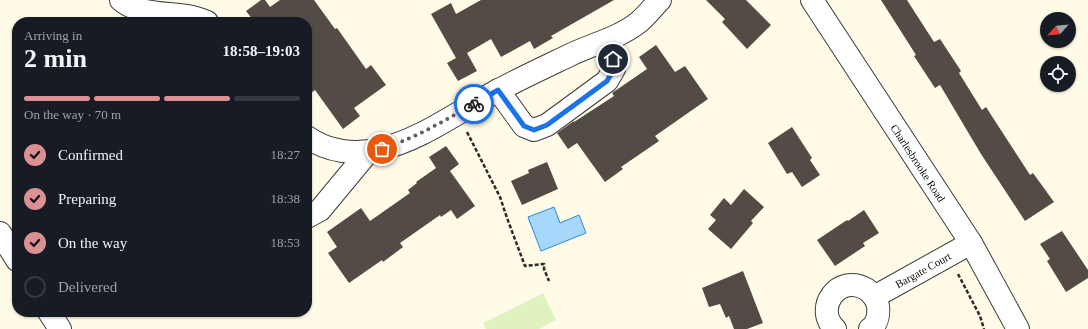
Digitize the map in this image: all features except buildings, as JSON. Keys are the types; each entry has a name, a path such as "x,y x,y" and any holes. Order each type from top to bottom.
{"street":[{"path":"121,0 134,7 154,13 191,17"},
{"path":"312,144 350,152 368,152 382,149 410,139 498,90 572,54 603,42 624,31 638,22 660,0"},
{"name":"Charlesbrooke Road","path":"812,0 971,243 1018,329"},
{"path":"498,90 524,126 534,130 547,125 607,81 614,69 613,59 603,42"},
{"path":"312,214 320,210 368,152"},
{"path":"0,233 12,252"},
{"name":"Bargate Court","path":"874,297 971,243"},
{"path":"835,329 829,320 827,311 828,303 832,295 838,289 846,285 862,287 869,291 878,304 877,320 870,329"},
{"path":"52,317 60,329"}],"path":[{"path":"457,113 500,197 525,266 544,264 544,269 549,281"},
{"path":"949,256 980,316 984,329"}],"green space":[{"path":"543,293 556,320 539,329 486,329 483,323"}],"water":[{"path":"554,207 560,223 579,215 586,233 541,251 528,217"}],"way so far":[{"path":"382,149 410,139 474,104"}],"route":[{"path":"474,104 498,90 524,126 534,130 547,125 607,81 614,69 613,59"}]}
